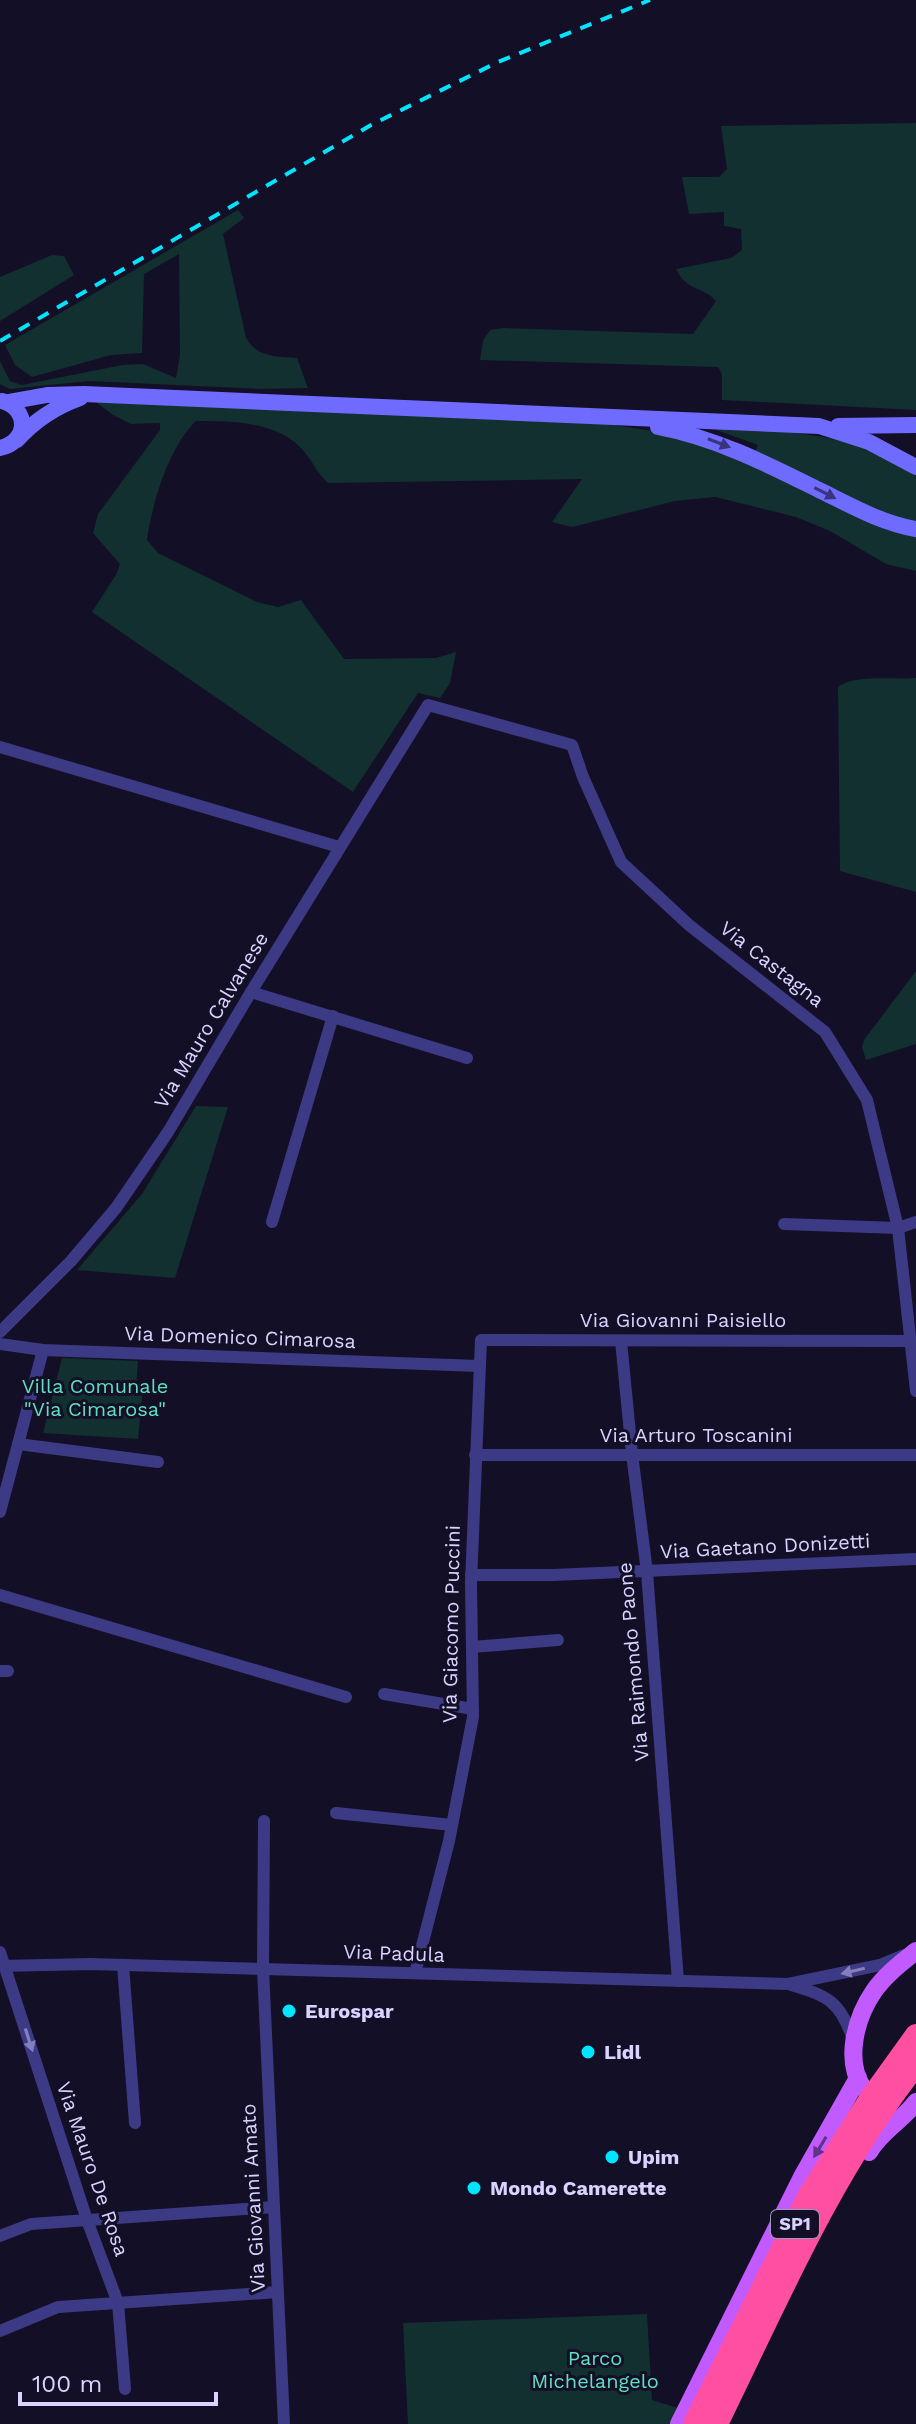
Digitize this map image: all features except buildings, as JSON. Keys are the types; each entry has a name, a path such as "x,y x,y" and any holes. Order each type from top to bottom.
{"highway":[{"name":"SP1","path":"694,2424 809,2195 870,2099 916,2035"},
{"name":"SP1","path":"717,2424 826,2203 886,2104 916,2065"}],"main road":[{"path":"916,1950 891,1971 874,1991 853,2041 854,2069 864,2090 890,2104 900,2103 916,2094"},
{"path":"679,2424 802,2177 858,2078"},
{"path":"728,2424 824,2227 878,2136 905,2117 916,2102"}],"street":[{"path":"0,448 11,445 36,421 62,405 105,394"},
{"path":"2,401 47,395 105,394 599,416 678,425 916,425"},
{"path":"2,401 14,406 22,418 17,440"},
{"path":"678,425 756,458 870,516 916,529"},
{"path":"819,426 869,442 916,467"},
{"name":"Via Mauro Calvanese","path":"0,1332 71,1261 116,1208 168,1132 428,705"},
{"name":"Via Castagna","path":"428,705 572,745 621,862 689,925 825,1032 867,1100 898,1228 916,1391"},
{"path":"0,747 339,847"},
{"path":"251,992 467,1058"},
{"path":"272,1222 333,1016"},
{"path":"784,1224 898,1228 916,1222"},
{"name":"Via Giovanni Paisiello","path":"479,1366 481,1340 911,1341"},
{"name":"Via Raimondo Paone","path":"621,1341 647,1572 678,1981"},
{"name":"Via Domenico Cimarosa","path":"0,1344 43,1350 479,1366"},
{"path":"0,1512 43,1350"},
{"name":"Via Giacomo Puccini","path":"415,1973 452,1825 473,1709 471,1575 479,1366"},
{"path":"18,1444 158,1462"},
{"name":"Via Arturo Toscanini","path":"475,1455 916,1455"},
{"name":"Via Gaetano Donizetti","path":"471,1575 647,1572 916,1559"},
{"path":"0,1595 346,1697"},
{"path":"472,1647 558,1640"},
{"path":"384,1694 473,1709"},
{"path":"336,1813 452,1825"},
{"name":"Via Giovanni Amato","path":"264,1821 263,1969 284,2424"},
{"name":"Via Padula","path":"2,1966 123,1965 788,1984 880,1965 916,1950"},
{"name":"Via Mauro De Rosa","path":"0,1952 2,1966 87,2220 118,2303 125,2389"},
{"path":"123,1965 135,2123"},
{"name":"Via Padula","path":"788,1984 826,1996 845,2021 853,2041"},
{"path":"0,2236 31,2224 274,2207"},
{"path":"0,2331 58,2307 278,2292"}],"green space":[{"path":"916,123 916,410 722,400 722,374 718,367 480,360 483,341 490,330 503,328 693,334 716,301 685,282 676,269 731,258 742,250 741,229 724,226 724,212 689,214 682,177 719,177 727,169 721,126"},
{"path":"238,210 244,218 223,234 246,338 262,353 297,358 308,388 260,389 89,381 10,389 0,384 0,361 10,381 22,385 122,365 143,364 176,378 180,355 179,254 144,274 142,353 111,355 32,377 15,365 5,345"},
{"path":"52,255 64,256 74,275 0,321 0,277"},
{"path":"96,402 588,421 660,432 750,461 758,445 711,428 792,433 843,441 868,449 916,476 916,571 886,564 830,531 796,517 715,497 675,501 572,527 552,522 582,479 328,483 296,443 283,435 256,425 196,421 170,460 153,509 147,540 158,553 257,602 278,607 301,600 344,659 436,658 456,652 450,683 440,698 418,693 353,792 92,612 120,564 93,533 98,514 160,430 160,423 131,424"},
{"path":"916,678 916,892 840,871 838,687 854,680"},
{"path":"916,971 916,1044 866,1060 862,1047 864,1040"},
{"path":"196,1106 228,1107 175,1278 77,1270 142,1194"},
{"name":"Villa Comunale \"Via Cimarosa\"","path":"62,1358 138,1361 136,1388 143,1389 138,1439 43,1433"},
{"name":"Parco Michelangelo","path":"647,2314 652,2400 681,2409 673,2424 408,2424 403,2323"}],"railway":[{"path":"0,341 371,125 498,62 650,0"}],"place":[{"name":"Eurospar","path":"289,2011"},
{"name":"Lidl","path":"588,2052"},
{"name":"Upim","path":"612,2157"},
{"name":"Mondo Camerette","path":"474,2188"}]}
